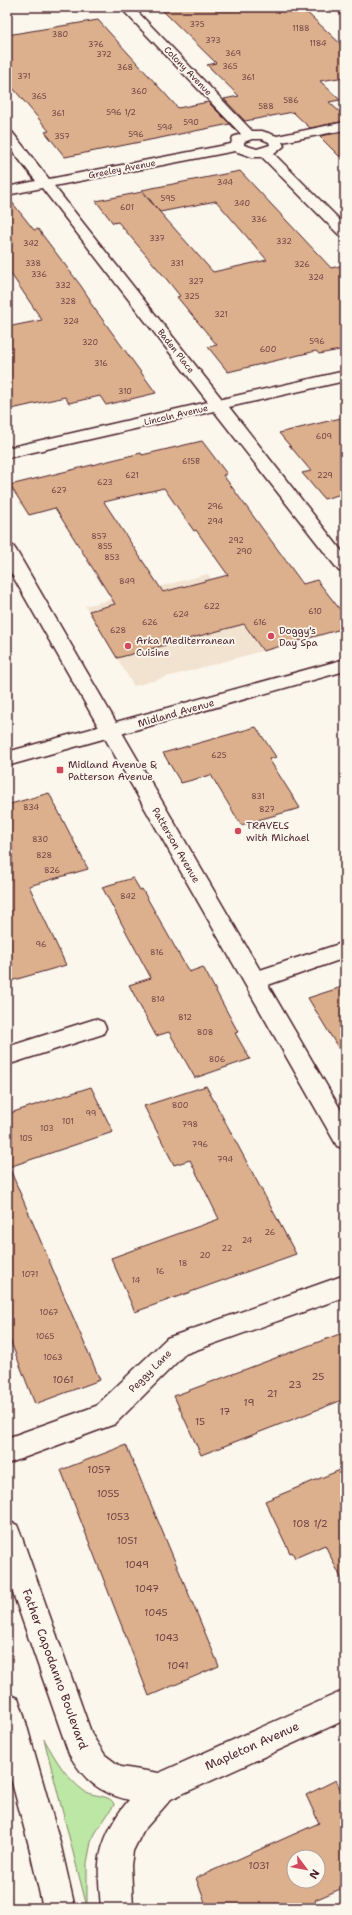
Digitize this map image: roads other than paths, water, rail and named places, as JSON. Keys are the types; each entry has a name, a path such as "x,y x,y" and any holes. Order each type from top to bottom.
{"street":[{"name":"Colony Avenue","path":"126,7 249,135"},
{"path":"341,7 345,10"},
{"path":"275,140 277,146 271,151 251,153 237,147 238,140 249,135 266,136 275,140 345,126"},
{"name":"Baden Place","path":"7,135 345,568"},
{"name":"Greeley Avenue","path":"7,192 237,147"},
{"path":"265,152 345,233"},
{"name":"Lincoln Avenue","path":"7,453 345,376"},
{"name":"Patterson Avenue","path":"7,550 345,1139"},
{"name":"Midland Avenue","path":"7,759 345,665"},
{"path":"254,981 345,950"},
{"path":"7,1056 95,1028"},
{"name":"Peggy Lane","path":"7,1451 105,1415 176,1346 345,1286"},
{"name":"Father Capodanno Boulevard","path":"7,1535 80,1744 86,1756 95,1768 108,1778 135,1787 160,1788"},
{"name":"Mapleton Avenue","path":"160,1788 345,1705"},
{"path":"7,1709 44,1842 59,1908"},
{"path":"118,1908 115,1865 118,1848 132,1820 160,1788"}],"place":[{"name":"Doggy's Day Spa","path":"271,636"},
{"name":"Arka Mediterranean Cuisine","path":"128,646"},
{"name":"Midland Avenue & Patterson Avenue","path":"60,770"},
{"name":"TRAVELS with Michael","path":"238,831"}]}
